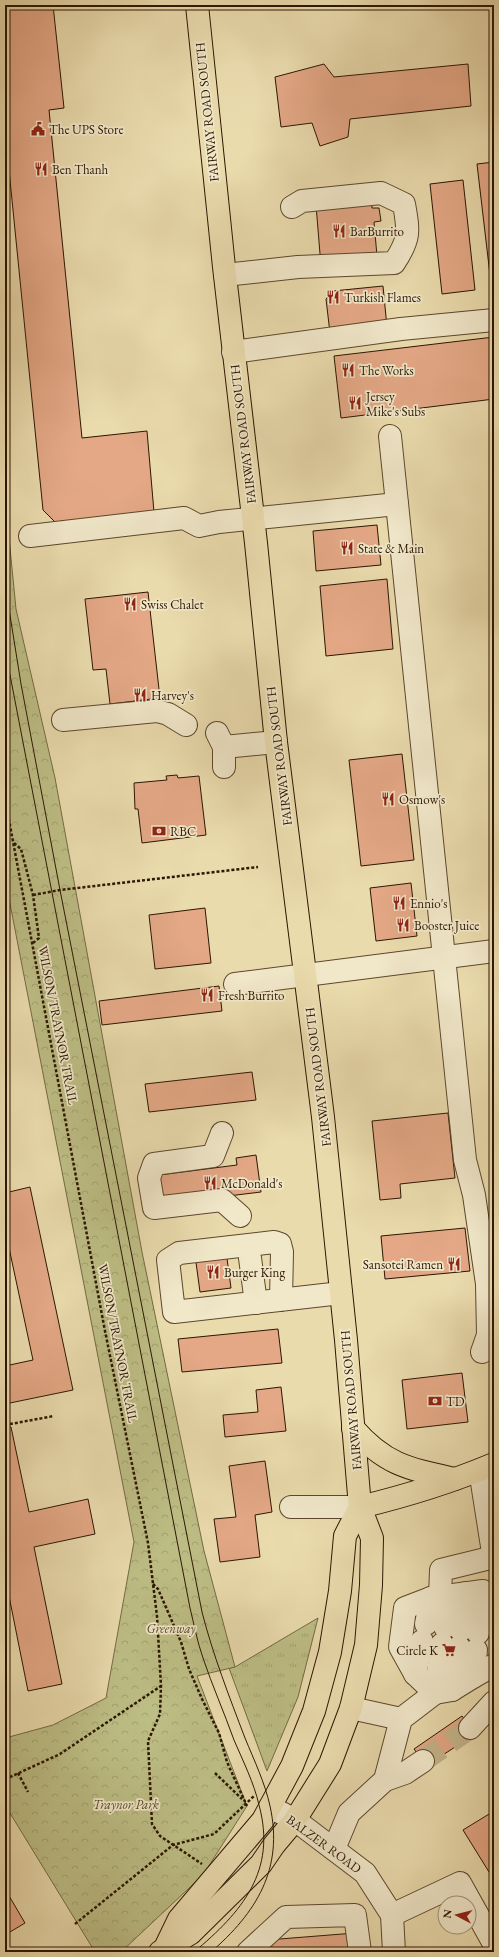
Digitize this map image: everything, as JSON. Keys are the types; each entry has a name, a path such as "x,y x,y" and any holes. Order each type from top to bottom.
{"main road":[{"name":"FAIRWAY ROAD SOUTH","path":"163,1950 191,1933 261,1864 295,1820 330,1764 350,1708 366,1645 371,1585 372,1538 360,1507 341,1293 323,1117 276,742 254,518 224,275 197,5"},
{"path":"353,1428 377,1452 400,1466 456,1479"},
{"path":"163,1950 179,1919 263,1820 263,1800 292,1766 314,1711 330,1652 340,1591 345,1536 360,1507 393,1499 456,1479 487,1467"}],"street":[{"path":"224,275 399,256 395,200 381,193 302,201 292,207"},
{"path":"233,352 401,329 494,320"},
{"path":"390,436 465,1160 474,1195 487,1284 488,1335 482,1352"},
{"path":"30,536 184,518 199,526 254,518 397,504"},
{"path":"63,720 157,711 168,714 186,725"},
{"path":"222,749 276,742"},
{"path":"235,984 494,952"},
{"path":"222,1133 213,1156 154,1164 148,1178 154,1208 222,1200 240,1216"},
{"path":"281,1300 282,1252 280,1244 274,1242 179,1253 168,1260 174,1312 256,1303 341,1293"},
{"path":"250,1258 256,1303"},
{"path":"444,1692 451,1637 447,1596 441,1570 494,1558 487,1467"},
{"path":"291,1507 360,1507"},
{"path":"415,1674 451,1637 483,1590 447,1596 405,1608 400,1647 415,1674 444,1692"},
{"path":"451,1637 473,1677"},
{"path":"385,1780 401,1719 444,1692 494,1665"},
{"path":"470,1728 494,1702"},
{"path":"350,1708 401,1719"},
{"path":"334,1849 349,1813 385,1780 405,1773 423,1761"},
{"name":"BALZER ROAD","path":"263,1800 295,1820 365,1873 392,1916 394,1952"},
{"path":"392,1916 460,1883 494,1944"},
{"path":"248,1952 286,1917 355,1915 360,1952"}],"path":[{"name":"WILSON/TRAYNOR TRAIL","path":"5,798 105,1330 148,1543 157,1616 161,1686 160,1714 148,1741 152,1824 160,1836 206,1867"},
{"path":"13,842 21,848 34,896 39,938 33,943"},
{"path":"34,896 76,888 258,867"},
{"path":"5,1425 54,1416"},
{"path":"153,1583 158,1589 181,1642 189,1670 219,1733 227,1762 246,1805"},
{"path":"5,1777 8,1778 60,1754 161,1686"},
{"path":"18,1773 28,1792"},
{"path":"215,1773 246,1805"},
{"path":"76,1924 173,1845 214,1834 246,1805 263,1800"}],"green space":[{"name":"Greenway","path":"5,497 16,609 55,778 142,1252 204,1551 235,1667 197,1676 247,1806 203,1875 121,1952 95,1952 5,1805 5,1752 9,1737 53,1725 106,1698 134,1542 5,878"},
{"path":"318,1618 298,1697 267,1771 229,1668 235,1667"}],"building":[{"path":"5,5 53,5 64,108 49,110 82,438 147,431 154,512 55,522 43,510 5,130"},
{"path":"324,64 334,77 468,64 471,106 350,119 348,137 320,146 312,123 281,127 275,77"},
{"path":"494,162 494,292 492,292 477,164"},
{"path":"463,180 475,290 442,294 430,184"},
{"path":"371,200 372,208 379,208 381,221 374,222 377,256 329,261 320,254 316,205"},
{"path":"383,286 387,327 330,333 326,299 333,291"},
{"path":"494,337 494,399 341,418 334,356"},
{"name":"State & Main","path":"377,525 381,565 316,571 313,531"},
{"path":"387,579 393,649 326,656 320,586"},
{"path":"148,592 160,698 110,704 106,669 93,670 85,599"},
{"path":"402,754 414,860 361,866 349,760"},
{"path":"177,775 178,778 199,776 206,835 142,843 138,809 135,809 134,783 167,780 166,776"},
{"path":"411,883 417,936 376,941 370,888"},
{"path":"205,908 211,963 155,969 149,915"},
{"path":"219,986 222,1011 102,1025 99,1001"},
{"path":"252,1072 256,1100 149,1112 145,1084"},
{"path":"448,1113 455,1178 400,1184 401,1198 380,1200 372,1121"},
{"name":"McDonald's","path":"256,1155 261,1192 162,1204 159,1175 237,1165 236,1158"},
{"path":"30,1187 73,1390 5,1404 5,1366 33,1360 5,1229 5,1193"},
{"path":"465,1228 470,1271 385,1279 381,1236"},
{"name":"Burger King","path":"226,1251 231,1288 200,1292 195,1255"},
{"path":"278,1329 282,1363 182,1372 178,1339"},
{"name":"TD","path":"462,1373 468,1422 407,1429 402,1380"},
{"path":"281,1387 286,1431 225,1437 223,1415 258,1412 256,1390"},
{"path":"11,1427 29,1512 88,1499 95,1534 34,1547 62,1684 28,1691 5,1576 5,1428"},
{"path":"265,1461 272,1512 255,1515 260,1557 220,1562 214,1519 236,1517 229,1466"},
{"path":"462,1716 475,1734 426,1766 414,1749"},
{"path":"494,1811 494,1880 463,1830"},
{"path":"5,1889 25,1923 5,1935"},
{"path":"355,1933 357,1952 268,1952 267,1940"}],"tunnel":[{"path":"423,1761 470,1728"}],"tram line":[{"path":"5,584 21,684 60,890 202,1612 211,1644 262,1780 270,1806 273,1829 273,1850 269,1870 263,1888 241,1922 211,1952"},
{"path":"5,649 190,1608 199,1645 207,1668 254,1789 259,1805 263,1829 263,1850 259,1870 251,1888 227,1921 194,1952"}],"place":[{"name":"The UPS Store","path":"38,129"},
{"name":"Ben Thanh","path":"41,169"},
{"name":"BarBurrito","path":"339,231"},
{"name":"Turkish Flames","path":"333,297"},
{"name":"The Works","path":"348,370"},
{"name":"Jersey Mike's Subs","path":"355,403"},
{"name":"State & Main","path":"347,548"},
{"name":"Swiss Chalet","path":"130,604"},
{"name":"Harvey's","path":"140,695"},
{"name":"Osmow's","path":"388,799"},
{"name":"RBC","path":"159,831"},
{"name":"Ennio's","path":"399,903"},
{"name":"Booster Juice","path":"403,925"},
{"name":"Fresh Burrito","path":"207,995"},
{"name":"McDonald's","path":"210,1183"},
{"name":"Sansotei Ramen","path":"454,1264"},
{"name":"Burger King","path":"213,1272"},
{"name":"TD","path":"435,1401"},
{"name":"Circle K","path":"449,1650"}],"park label":[{"name":"Traynor Park","path":"126,1804"}]}
